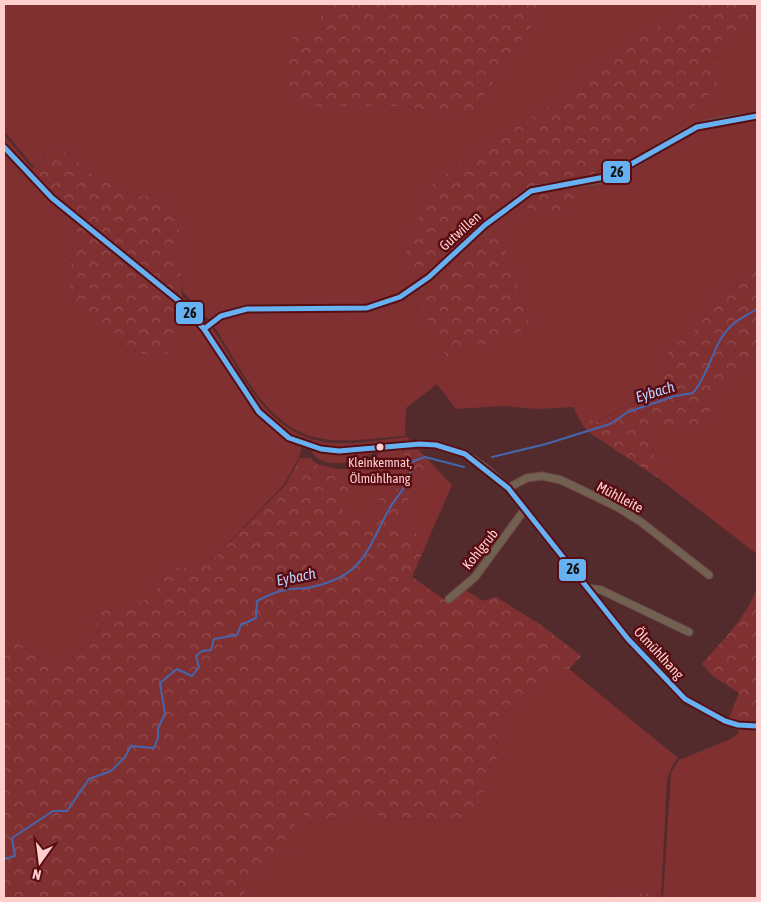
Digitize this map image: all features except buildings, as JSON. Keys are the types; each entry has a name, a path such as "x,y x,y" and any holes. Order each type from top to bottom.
{"street":[{"name":"Gutwillen","path":"204,329 221,316 247,309 368,308 400,297 429,277 485,225 531,191 546,187 592,182 638,163 695,128 707,124 757,116"},
{"name":"Ölmühlhang","path":"4,147 52,198 179,301 204,329 259,412 289,438 321,449 339,451 420,444 450,448 465,454 484,467 508,488 628,639 685,699 725,721 738,725 757,726"},
{"name":"Mühlleite","path":"508,488 527,478 542,476 561,480 641,522 709,575"},
{"name":"Kohlgrub","path":"449,599 475,577 525,509"},
{"name":"Ölmühlhang","path":"587,588 601,590 689,632"}],"green space":[{"path":"4,4 333,4 320,17 323,31 306,106 406,106 440,114 474,111 546,4 698,4 698,9 693,13 685,10 603,60 551,105 479,150 430,186 424,197 419,217 409,237 406,250 413,288 367,307 247,308 211,322 183,292 183,281 176,253 182,239 170,198 133,195 93,176 70,154 53,147 34,167 4,131"},
{"path":"333,4 546,4 474,111 440,114 406,106 306,106 284,93 292,37 323,31 320,17"},
{"path":"698,4 757,4 757,25 724,35 715,58 718,88 648,140 617,155 579,186 570,207 549,214 524,207 499,228 531,327 448,359 413,292 406,250 409,237 419,217 424,197 430,186 479,150 551,105 603,60 685,10 693,13 696,12"},
{"path":"757,25 757,270 721,290 696,329 669,349 659,389 596,422 588,419 582,424 573,407 539,409 503,406 456,409 437,384 406,408 405,436 344,440 324,439 304,434 286,424 271,411 246,378 213,325 222,318 247,311 368,310 413,292 531,327 499,228 524,207 549,214 617,155 648,140 718,88 715,58 724,34"},
{"path":"4,135 32,168 30,171 4,143"},
{"path":"53,147 70,154 93,176 133,195 170,198 182,239 176,253 183,281 181,300 54,195 30,171"},
{"path":"4,151 50,200 77,223 69,278 168,352 179,306 203,332 256,412 284,437 302,446 299,457 285,483 215,558 193,566 173,568 159,577 157,594 125,611 123,608 108,610 93,620 101,629 85,647 67,660 52,666 4,633"},
{"path":"77,223 179,306 168,353 157,356 131,349 105,332 73,306 69,278"},
{"path":"757,270 757,358 739,368 718,391 712,408 695,429 677,425 647,425 644,436 660,465 658,478 587,431 582,424 588,419 597,422 659,389 669,349 696,329 721,290"},
{"path":"182,296 208,324 205,326 181,300"},
{"path":"211,326 256,397 285,426 303,436 324,442 355,443 407,437 411,441 344,448 317,445 289,435 275,423 249,393 207,329"},
{"path":"757,358 757,554 658,478 660,465 644,436 647,424 677,425 695,429 712,408 718,391 739,368"},
{"path":"404,448 400,486 380,498 370,521 343,519 343,497 362,476 331,476 317,471 317,464 336,469 346,469 369,461 383,451"},
{"path":"418,449 431,463 396,521 428,540 412,577 448,602 464,589 483,601 496,597 541,625 581,656 569,669 549,674 496,719 498,756 482,795 463,822 415,818 388,819 359,809 352,809 322,823 302,814 293,821 298,836 289,849 254,877 249,883 243,898 4,898 4,633 52,666 67,661 101,630 93,620 92,612 98,607 108,610 123,608 125,610 156,594 159,577 164,572 173,568 193,566 215,558 286,484 300,458 310,458 317,464 317,471 331,476 362,476 363,494 343,497 343,519 370,520 380,498 400,486 404,450"},
{"path":"311,451 339,455 374,452 350,462 332,463 316,457"},
{"path":"431,463 452,485 428,540 396,521"},
{"path":"757,588 757,725 728,721 739,693 714,677 702,664 740,619 753,599"},
{"path":"569,669 678,758 673,764 667,780 661,898 656,893 630,894 607,898 243,898 245,885 271,862 288,852 293,821 302,813 322,823 352,809 359,809 388,819 415,818 463,822 498,756 496,719 549,674"},
{"path":"739,728 757,728 757,898 663,898 671,773 679,760 731,739 738,734"},
{"path":"656,893 659,898 607,898 630,894"}],"waterway":[{"name":"Eybach","path":"492,457 546,444 610,424 628,412 675,396 693,393 699,385 719,341 725,333 737,321 757,309"},
{"name":"Eybach","path":"4,859 15,856 12,838 53,811 67,811 89,779 111,771 125,757 131,746 154,748 158,738 158,728 165,714 160,683 177,669 192,676 199,667 196,656 202,651 211,650 214,639 237,635 241,625 256,618 257,601 280,591 309,588 329,582 352,569 367,551 391,506 403,489 409,477 411,462 425,457 464,467"}],"transit line":[{"name":"26","path":"204,329 221,316 247,309 367,308 400,297 429,277 485,225 531,191 610,176 697,127 757,116"},
{"name":"26","path":"4,147 52,198 179,301 204,329 259,412 289,438 321,449 339,451 420,444 436,445 465,454 508,488 628,639 685,699 725,721 738,725 757,726"}],"place":[{"name":"Kleinkemnat, Ölmühlhang","path":"380,447"}]}
